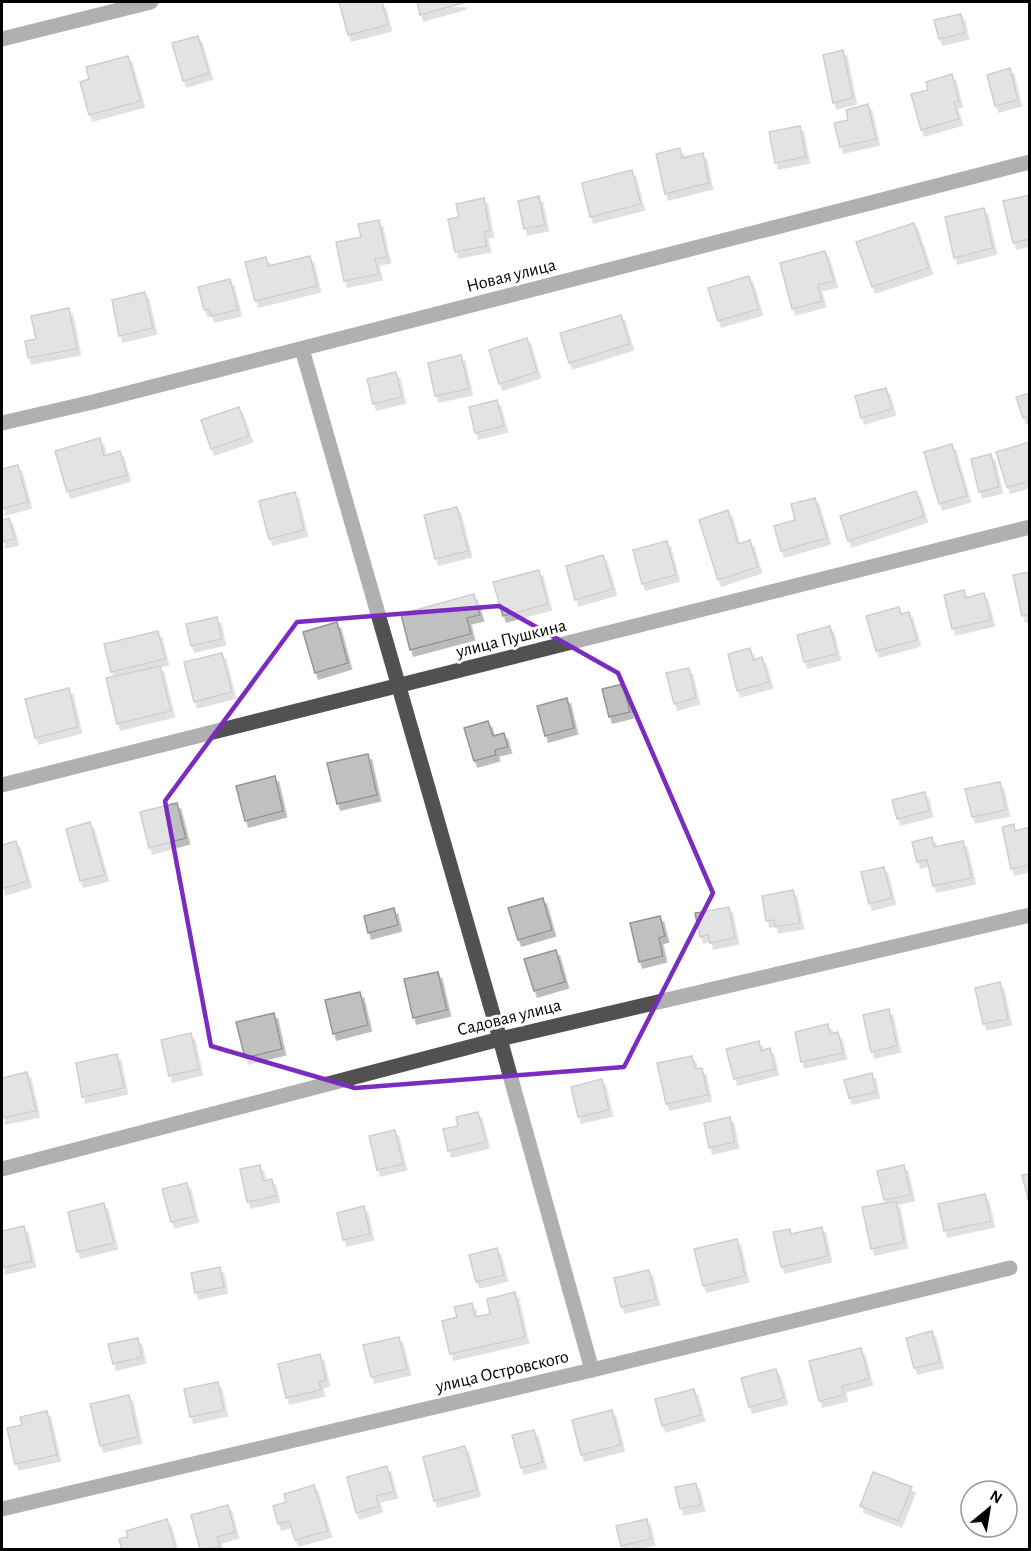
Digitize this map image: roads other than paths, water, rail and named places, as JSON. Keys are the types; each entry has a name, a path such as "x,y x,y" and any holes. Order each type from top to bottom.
{"street":[{"path":"2,39 151,2"},
{"name":"Новая улица","path":"2,423 302,349 1029,162"},
{"path":"302,349 500,1039 592,1370"},
{"name":"улица Пушкина","path":"2,785 1029,527"},
{"name":"Садовая улица","path":"2,1169 500,1039 1029,915"},
{"name":"улица Островского","path":"2,1509 592,1370 1010,1268"}]}
